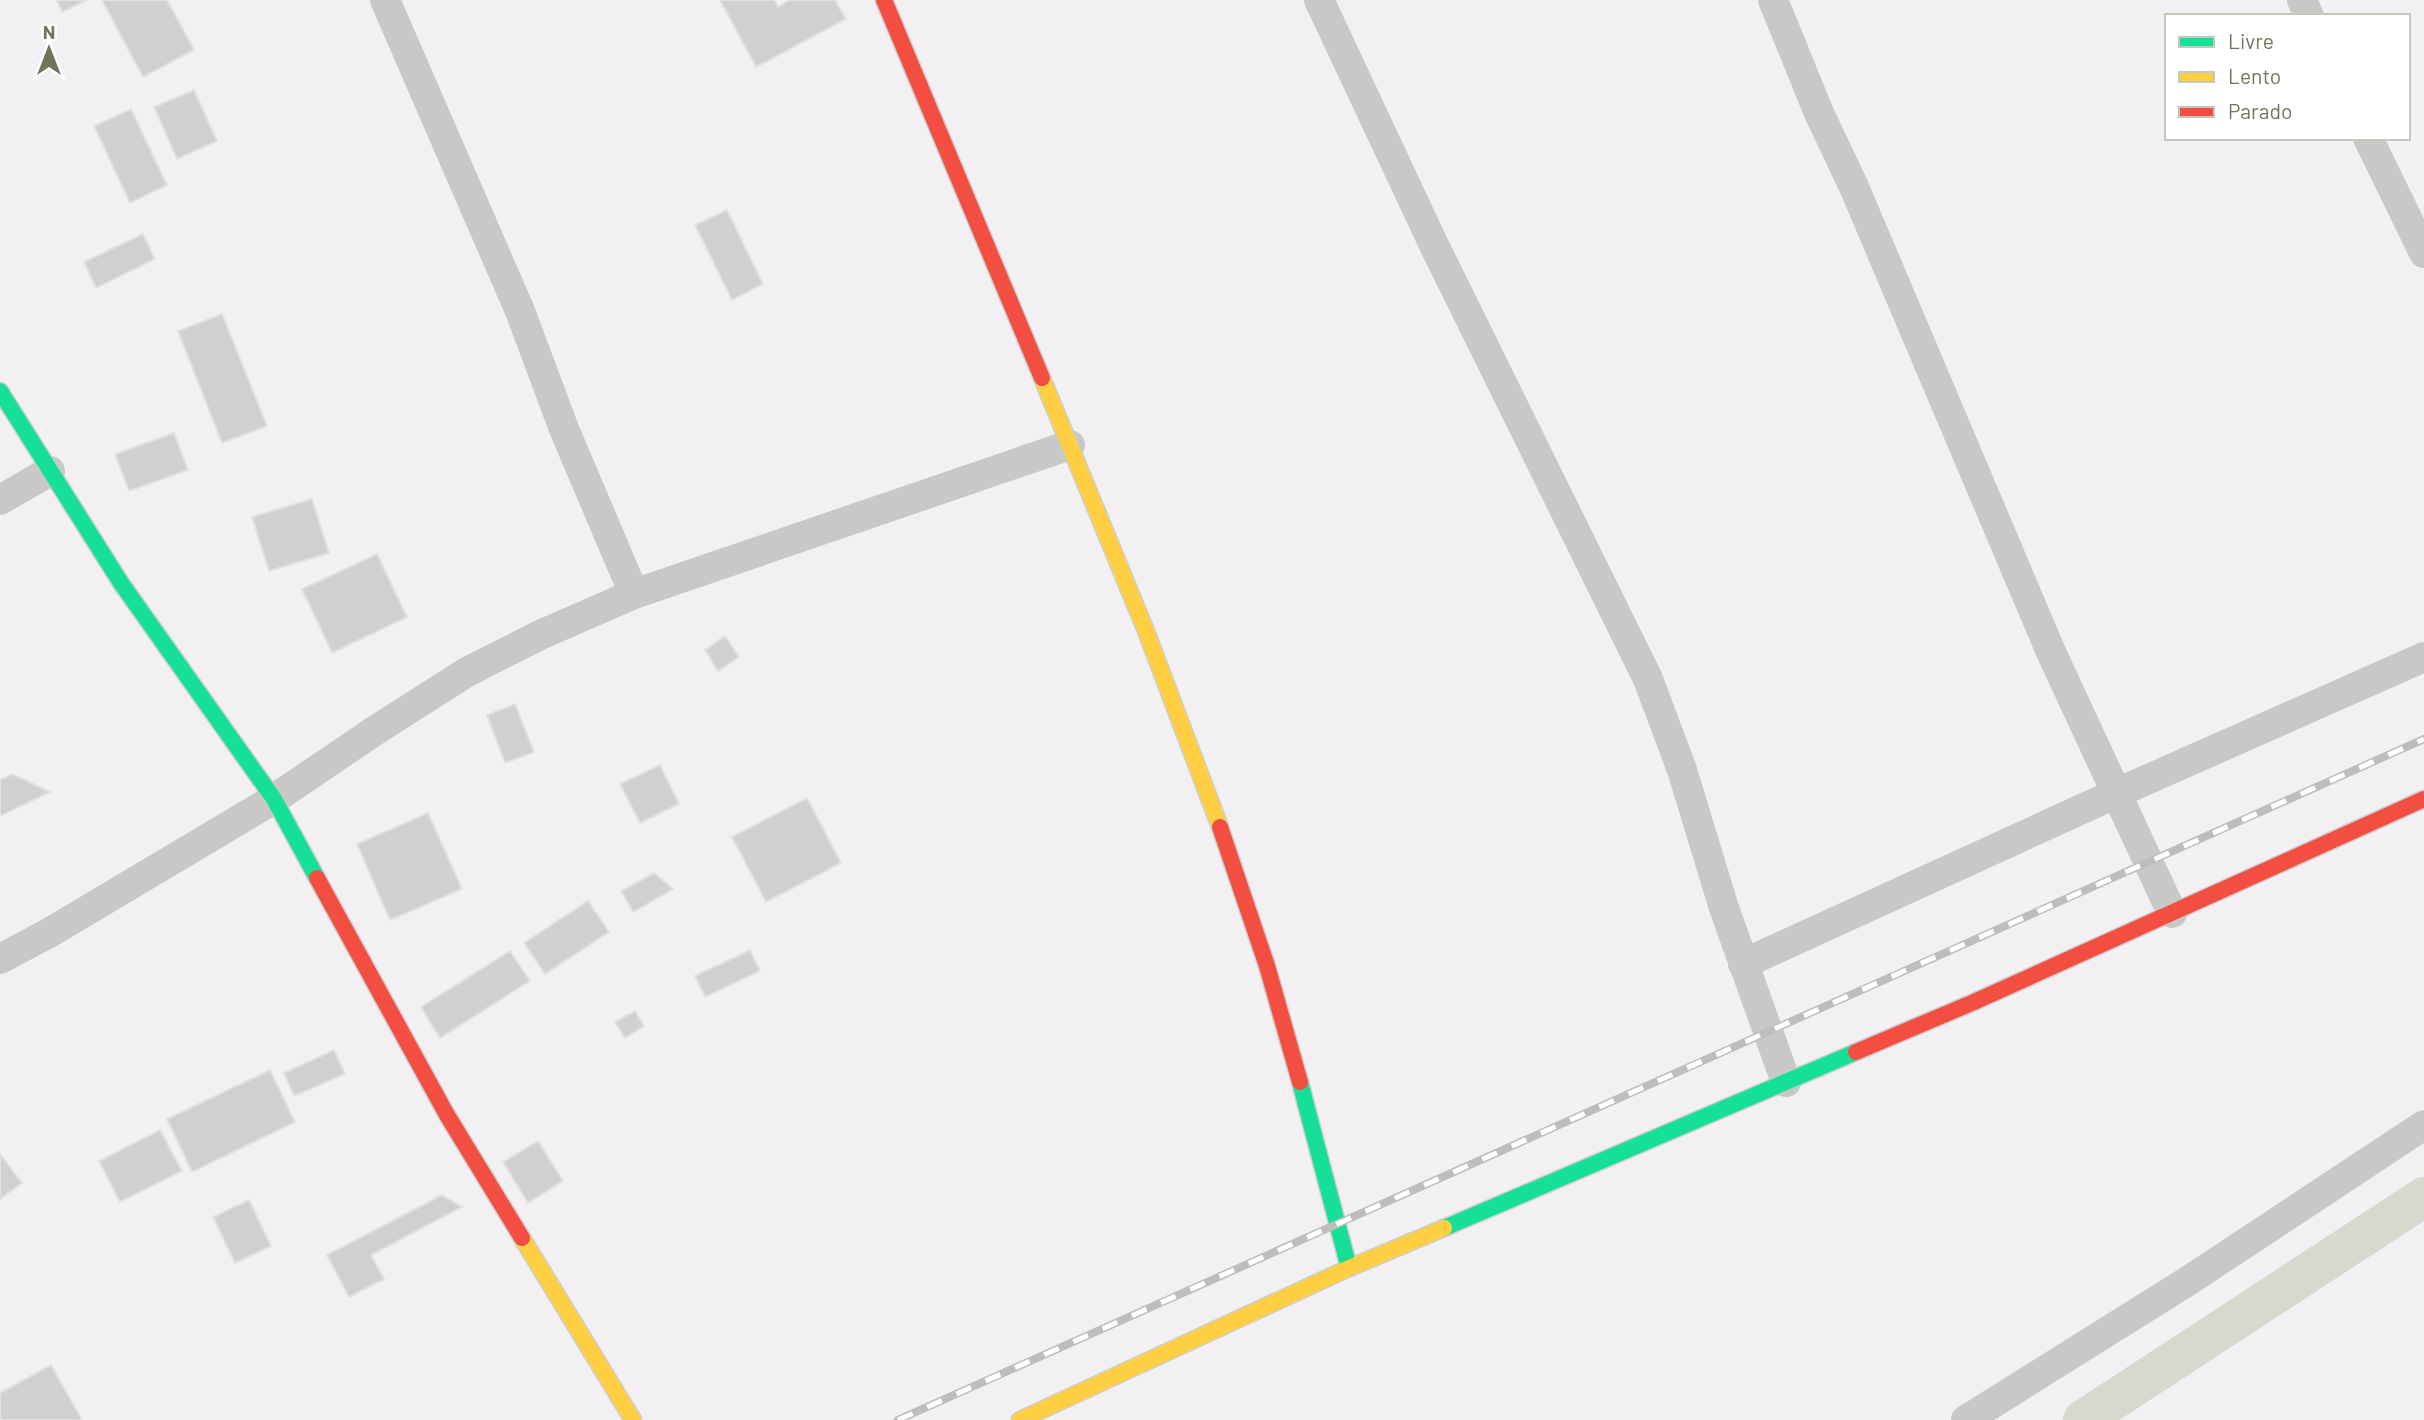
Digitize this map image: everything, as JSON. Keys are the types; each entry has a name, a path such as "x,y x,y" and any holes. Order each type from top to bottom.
{"street":[{"path":"385,0 520,311 564,429 634,594"},
{"path":"884,0 1070,445 1175,706 1266,965 1303,1090 1349,1268"},
{"path":"1319,0 1433,243 1648,679 1682,770 1742,964 1786,1082"},
{"path":"1773,0 2050,652 2172,913"},
{"path":"2369,140 2424,253"},
{"path":"0,391 121,583 274,799 447,1115 633,1420"},
{"path":"0,959 49,933 274,799 467,672 540,635 634,594 1070,445"},
{"path":"0,500 50,471"},
{"path":"1742,964 2424,657"},
{"path":"1020,1420 1349,1268 1974,1002 2424,799"},
{"path":"1966,1420 2188,1281 2424,1125"}],"building":[{"path":"57,0 87,0 62,12"},
{"path":"102,0 167,0 194,50 143,77"},
{"path":"720,0 774,0 778,7 790,0 835,0 846,19 756,67"},
{"path":"194,90 217,141 177,159 154,107"},
{"path":"131,109 167,185 130,203 94,126"},
{"path":"727,210 763,284 732,300 695,225"},
{"path":"143,234 155,259 96,288 84,262"},
{"path":"222,314 267,426 222,443 178,331"},
{"path":"174,433 188,470 129,491 115,454"},
{"path":"312,499 329,553 269,571 252,517"},
{"path":"377,554 407,617 332,653 302,589"},
{"path":"725,636 739,657 718,671 705,650"},
{"path":"515,704 534,752 505,763 487,715"},
{"path":"660,765 679,804 640,823 620,784"},
{"path":"12,774 50,792 0,816 0,780"},
{"path":"807,798 841,863 766,902 732,837"},
{"path":"428,813 462,889 390,920 357,844"},
{"path":"654,873 673,889 633,912 621,891"},
{"path":"588,901 609,932 545,974 524,943"},
{"path":"750,950 760,971 705,997 695,976"},
{"path":"510,951 530,981 440,1038 421,1007"},
{"path":"635,1011 644,1026 625,1038 615,1022"},
{"path":"334,1050 345,1074 294,1096 284,1073"},
{"path":"270,1070 295,1122 192,1172 167,1119"},
{"path":"160,1130 182,1171 120,1202 99,1161"},
{"path":"538,1141 563,1181 528,1203 503,1162"},
{"path":"0,1154 22,1183 0,1199"},
{"path":"442,1195 462,1207 371,1255 384,1279 349,1297 327,1255"},
{"path":"249,1200 271,1246 235,1263 213,1217"},
{"path":"51,1365 82,1420 0,1420 0,1393"}],"waterway":[{"path":"2083,1420 2424,1197"}],"railway":[{"path":"898,1420 2424,739"}],"traffic: fast":[{"path":"0,391 121,583 274,799 317,878"},
{"path":"1444,1228 1856,1052"},
{"path":"1300,1082 1349,1268"}],"traffic: slow":[{"path":"1042,378 1146,631 1220,827"},
{"path":"1020,1420 1349,1268 1444,1228"},
{"path":"522,1238 633,1420"}],"traffic: jam":[{"path":"884,0 1042,378"},
{"path":"1856,1052 1974,1002 2424,799"},
{"path":"1220,827 1267,966 1300,1082"},
{"path":"317,878 447,1115 522,1238"}]}
